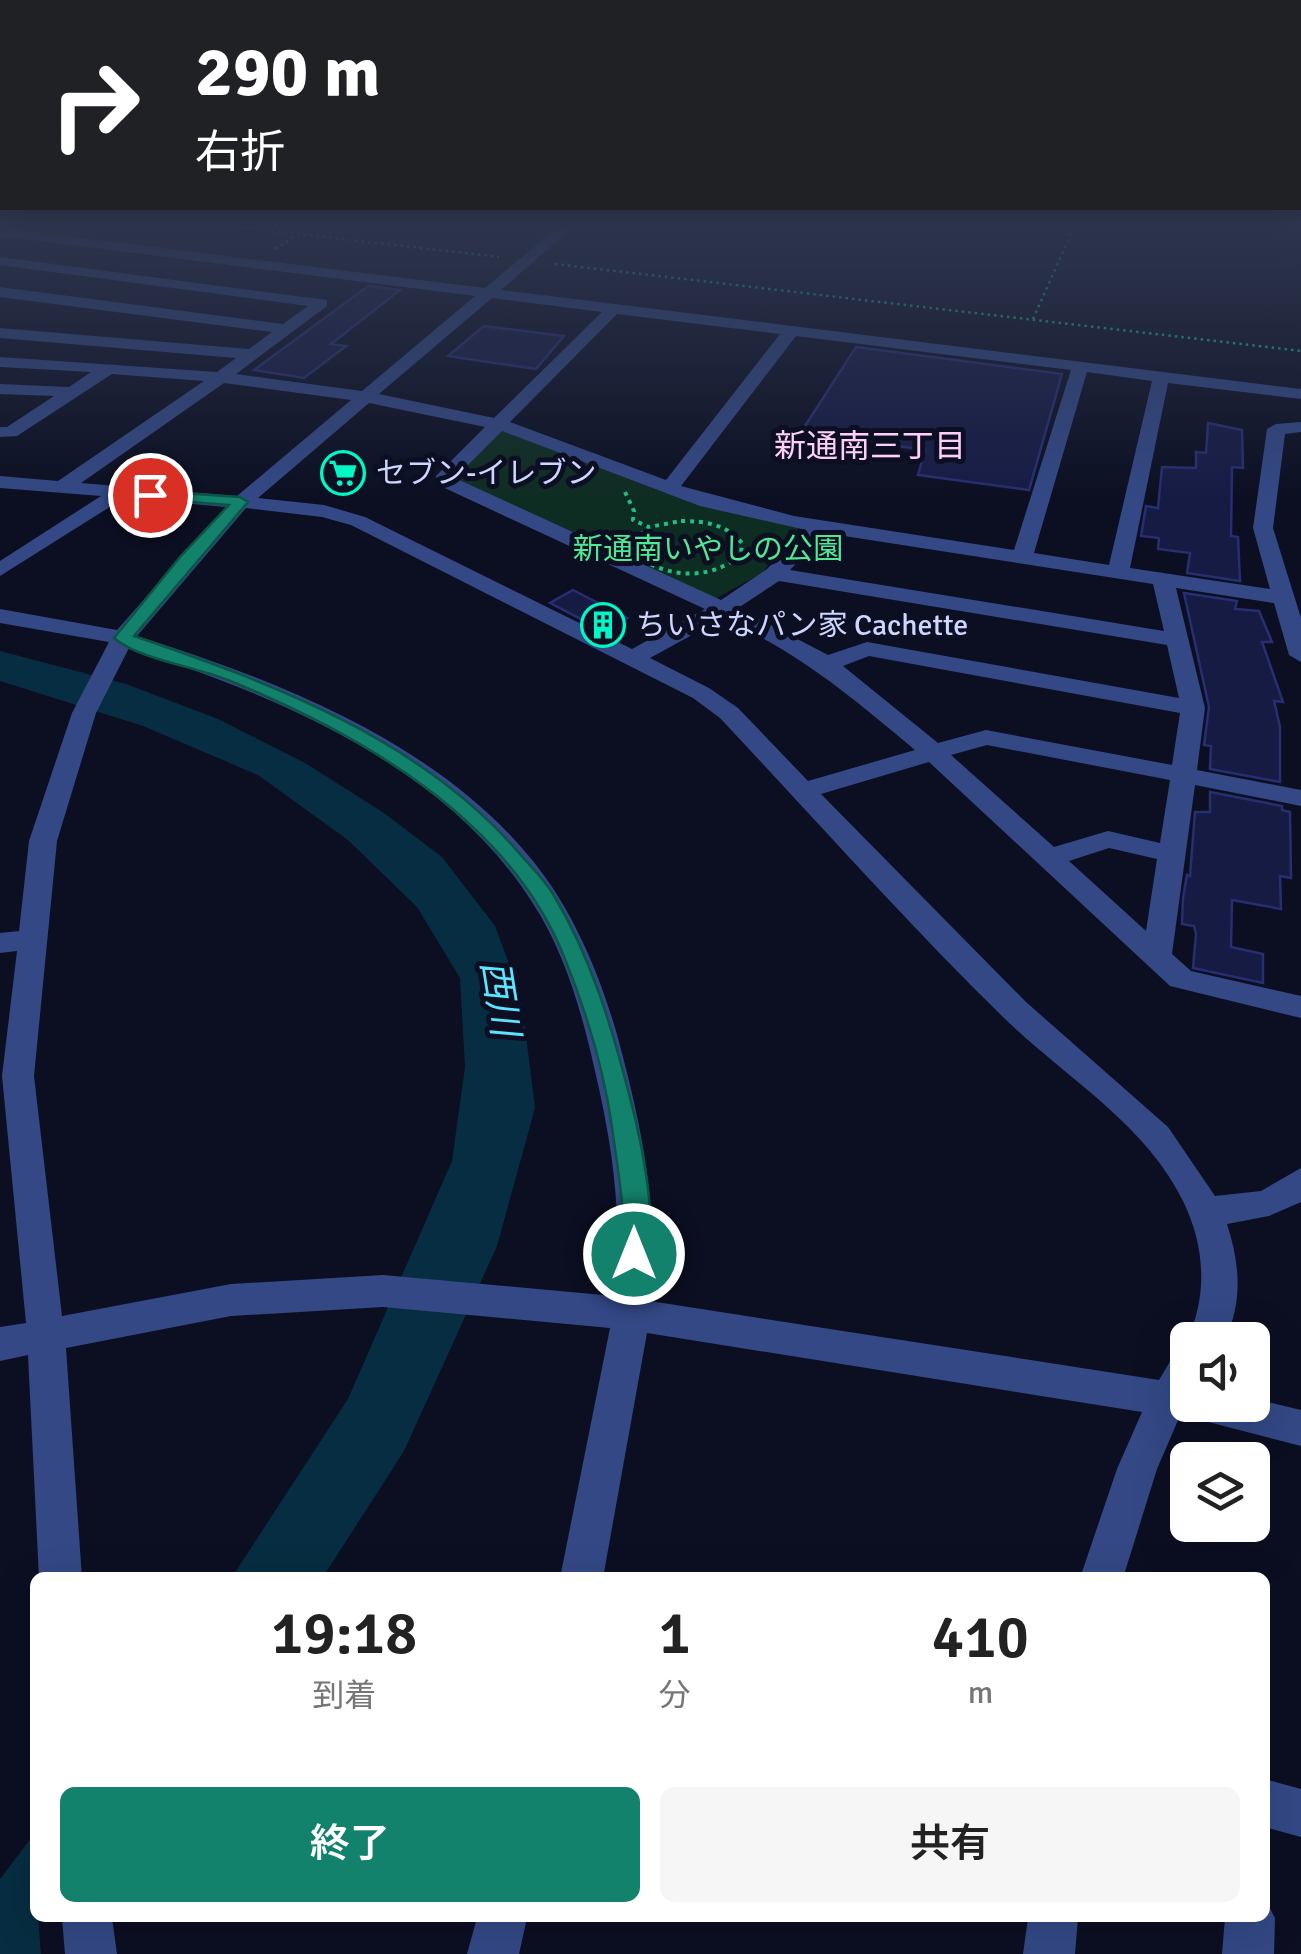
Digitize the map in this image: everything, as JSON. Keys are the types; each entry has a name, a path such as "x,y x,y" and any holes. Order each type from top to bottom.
{"street":[{"path":"202,318 285,329"},
{"path":"61,488 300,318"},
{"path":"61,1572 46,1336 18,1076 16,942 43,840 84,713 117,649 186,561 240,502 458,318"},
{"path":"604,318 443,480 778,635 826,664 932,751 1181,979 1301,1006"},
{"path":"687,318 1301,394"},
{"path":"670,488 791,331"},
{"path":"0,333 250,354"},
{"path":"0,362 112,367 364,398 500,425 735,509 820,527 1285,598"},
{"path":"1022,558 1080,366"},
{"path":"0,432 11,432 112,367"},
{"path":"1118,572 1161,377"},
{"path":"0,389 72,392"},
{"path":"1301,427 1276,428 1262,528 1301,655"},
{"path":"0,482 240,502 358,520 701,694 729,713 1018,1012 1158,1137 1206,1212 1218,1254 1219,1299 1212,1322"},
{"path":"0,570 119,493"},
{"path":"631,658 722,609 775,574 820,527"},
{"path":"775,574 1177,640"},
{"path":"1157,956 1193,708 1163,579"},
{"path":"0,616 117,649 232,675 310,710 426,779 489,831 542,894 576,957 604,1039 624,1122 637,1225 630,1314 582,1572"},
{"path":"826,664 867,649 1193,708"},
{"path":"804,791 986,738 1301,798"},
{"path":"1050,858 1108,839 1172,854"},
{"path":"1206,1212 1269,1203 1301,1182"},
{"path":"0,1344 230,1300 382,1291 630,1314 1170,1388"},
{"path":"1102,1572 1131,1483 1170,1410"},
{"path":"1270,1420 1301,1428"},
{"path":"1270,1804 1301,1813"},
{"path":"88,1922 91,1954"},
{"path":"493,1954 501,1922"},
{"path":"1049,1954 1053,1922"},
{"path":"1248,1954 1250,1922"}],"path":[{"path":"1026,318 1301,351"},
{"path":"635,481 623,491 634,511 633,520 649,528 681,520 715,524 739,537 743,549 736,560 719,569 669,572 648,565 633,551 634,540 649,528"}],"green space":[{"name":"新通南いやしの公園","path":"501,430 663,492 800,527 762,573 713,600 449,479"}],"water":[{"name":"西川","path":"0,651 126,684 218,719 305,763 384,813 442,857 495,926 521,996 535,1108 497,1246 404,1451 326,1572 235,1572 348,1399 452,1161 465,1067 460,978 417,907 348,840 258,775 143,726 0,681"},
{"path":"30,1840 30,1922 83,1922 59,1954 0,1954 0,1879"}],"pier":[{"path":"38,1922 88,1922 66,1954 41,1954"}],"building":[{"path":"324,318 364,318 331,344 346,346 304,378 254,370"},
{"path":"484,326 564,336 536,369 448,356"},
{"path":"856,347 1062,374 1029,490 918,475 925,450 801,432"},
{"path":"1208,423 1242,430 1243,468 1232,467 1231,536 1238,537 1240,581 1187,573 1190,553 1158,549 1159,538 1141,536 1146,506 1158,508 1162,467 1196,468 1196,452 1206,453"},
{"path":"573,590 627,618 604,631 550,603"},
{"path":"1184,593 1237,601 1235,609 1259,611 1272,642 1262,642 1283,702 1274,701 1280,727 1280,782 1210,769 1211,746 1204,745 1209,707"},
{"path":"1210,792 1282,806 1282,810 1290,812 1291,878 1280,876 1281,909 1232,900 1231,947 1263,954 1263,983 1193,968 1196,934 1194,926 1182,924 1183,898 1187,875 1190,876 1195,812 1210,812"}],"place":[{"name":"セブン-イレブン","path":"343,473"},
{"name":"ちいさなパン家 Cachette","path":"603,625"}],"district":[{"name":"新通南三丁目","path":"870,446"}],"route":[{"path":"150,495 240,502 123,638 232,675 310,710 372,745 426,779 489,831 542,894 576,957 604,1039 624,1122 637,1225 634,1254"}]}
